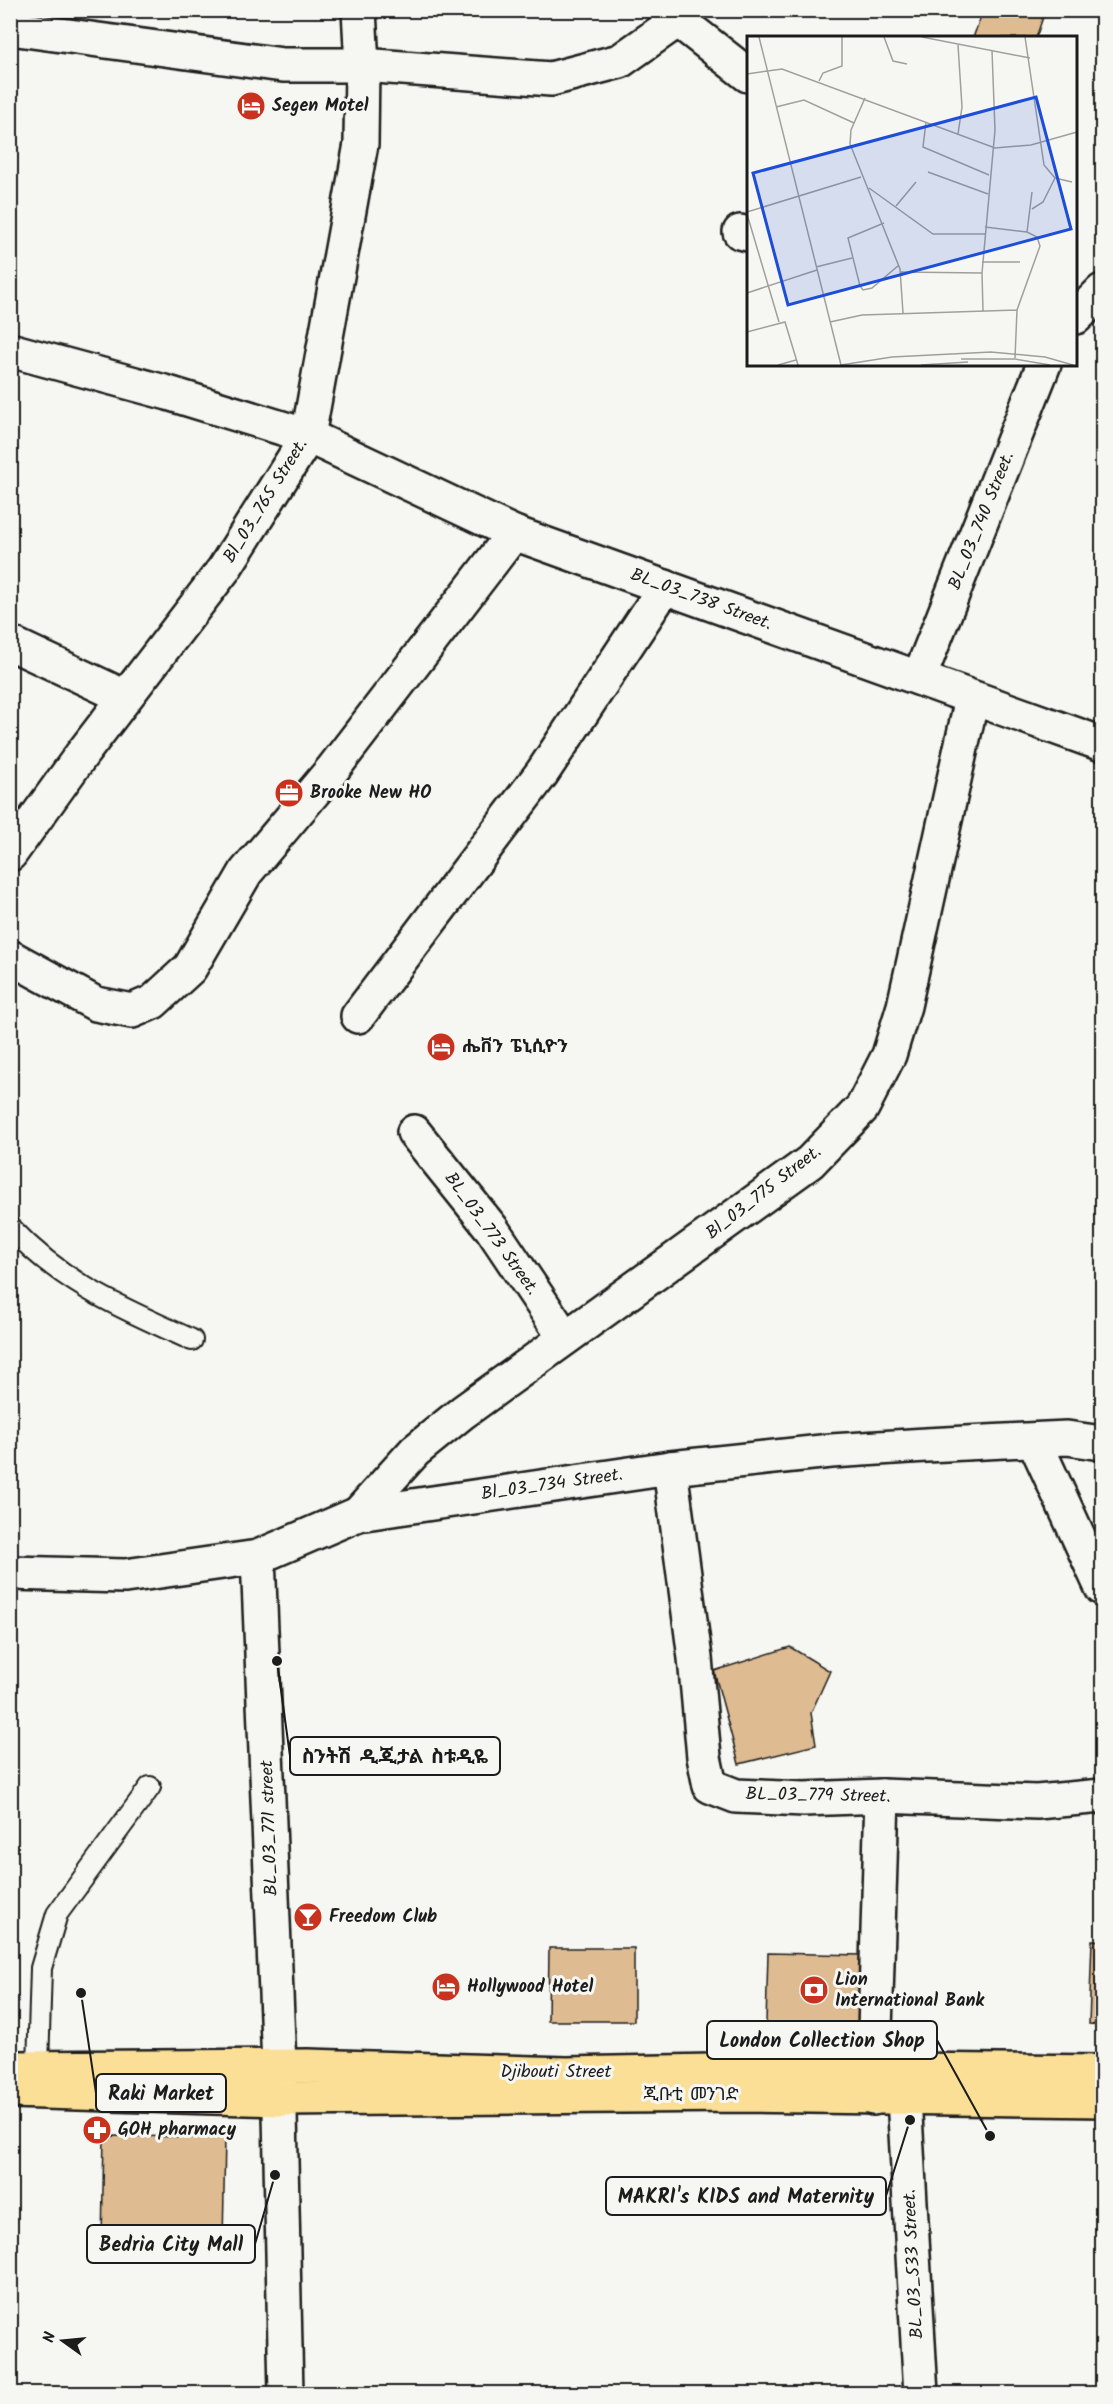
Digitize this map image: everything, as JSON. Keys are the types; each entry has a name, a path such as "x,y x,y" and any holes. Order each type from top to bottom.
{"main road":[{"name":"Djibouti Street","path":"24,2068 279,2066 567,2074 884,2089 1102,2072"},
{"name":"ጂቡቲ መንገድ","path":"280,2099 711,2095 884,2089 1102,2100"},
{"path":"10,2091 280,2099"}],"street":[{"name":"Bl_03_765 Street.","path":"10,854 224,569 308,436 361,144 362,65 358,10"},
{"path":"10,28 283,65 362,65 551,79 620,61 681,15 747,74"},
{"path":"1077,316 1102,291"},
{"name":"BL_03_738 Street.","path":"10,350 168,393 308,436 514,533 1102,744"},
{"name":"BL_03_740 Street.","path":"919,678 1043,366"},
{"path":"10,957 96,1004 132,1011 153,1002 190,968 246,872 332,770 514,533"},
{"path":"358,1016 542,773 665,587"},
{"path":"10,643 125,698"},
{"name":"Bl_03_775 Street.","path":"358,1514 415,1451 463,1412 810,1162 862,1108 889,1055 904,1006 972,698"},
{"name":"BL_03_773 Street.","path":"414,1132 492,1229 566,1338"},
{"name":"Bl_03_734 Street.","path":"10,1573 125,1576 258,1557 358,1514 670,1468 831,1451 1101,1438"},
{"path":"1034,1440 1102,1588"},
{"name":"BL_03_779 Street.","path":"670,1468 695,1658 704,1757 711,1785 736,1796 804,1799 882,1796 1037,1802 1102,1796"},
{"name":"BL_03_771 street","path":"258,1557 279,2066 286,2394"},
{"name":"BL_03_533 Street.","path":"882,1796 884,2089 921,2394"}],"lane":[{"path":"10,1227 28,1246 66,1278 118,1307 192,1340"},
{"path":"24,2068 41,1968 57,1914 150,1787"}],"building":[{"path":"983,10 1024,10 1043,17 1037,36 974,36"},
{"path":"790,1647 830,1671 811,1713 816,1745 739,1764 714,1671"},
{"path":"1092,1940 1102,1941 1102,2025 1089,2024"},
{"path":"549,1948 634,1948 634,2021 548,2021"},
{"name":"Lion International Bank","path":"768,1953 862,1955 859,2027 766,2024"},
{"path":"104,2136 225,2137 223,2243 102,2242"}],"place":[{"name":"Segen Motel","path":"251,106"},
{"name":"Brooke New HO","path":"289,793"},
{"name":"ሔቨን ፔኒሲዮን","path":"441,1047"},
{"name":"ስንትሽ ዲጂታል ስቱዲዬ","path":"277,1661"},
{"name":"Freedom Club","path":"308,1917"},
{"name":"Hollywood Hotel","path":"446,1987"},
{"name":"Lion International Bank","path":"814,1990"},
{"name":"Raki Market","path":"81,1993"},
{"name":"MAKRI's KIDS and Maternity","path":"910,2120"},
{"name":"GOH pharmacy","path":"97,2130"},
{"name":"London Collection Shop","path":"990,2136"},
{"name":"Bedria City Mall","path":"275,2175"}]}
